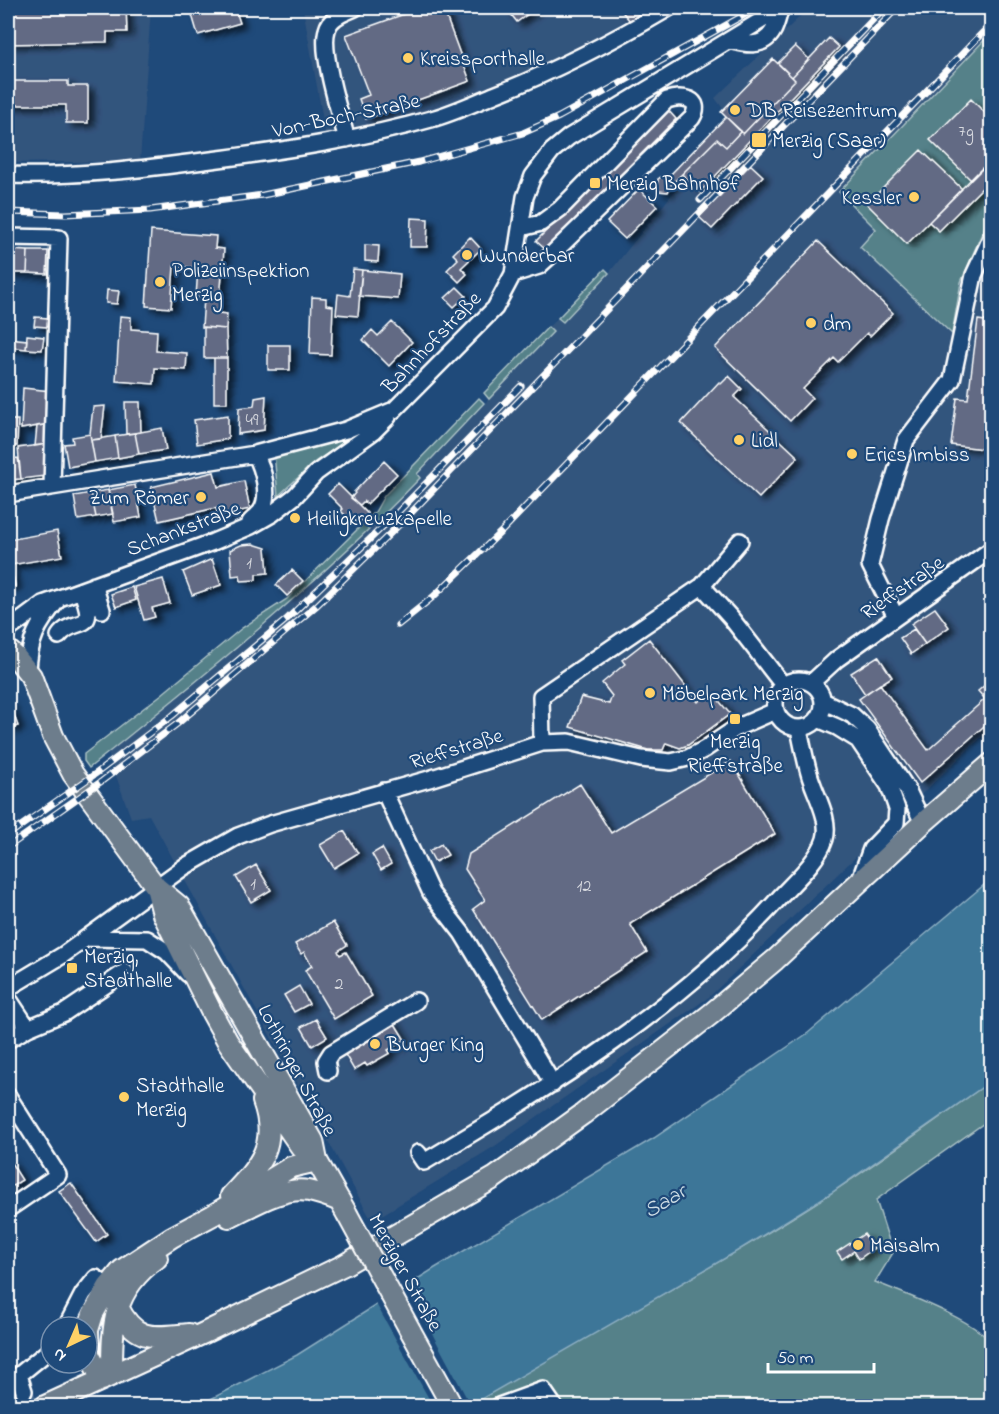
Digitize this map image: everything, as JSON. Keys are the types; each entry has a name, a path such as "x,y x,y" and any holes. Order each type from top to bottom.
{"main road":[{"name":"Lothringer Straße","path":"8,650 28,672 36,688 52,736 73,774 156,887 178,906 313,1141 317,1161"},
{"path":"45,1407 204,1333 344,1264 494,1178 671,1047 775,960 923,823 992,763"},
{"name":"Lothringer Straße","path":"156,887 163,914 195,981 228,1042 302,1146 317,1161"},
{"path":"213,1215 258,1165 267,1146 270,1124 258,1086"},
{"path":"107,1377 89,1353 88,1330 93,1314 108,1287 122,1270 291,1167 317,1161"},
{"name":"Merziger Straße","path":"317,1161 452,1407"},
{"path":"107,1377 113,1325 124,1293 151,1263 169,1250 231,1216 279,1194 308,1190 344,1208"},
{"path":"118,1307 129,1326 147,1336 204,1333"}],"street":[{"path":"347,139 332,85 326,42 327,28 336,16 355,8"},
{"name":"Von-Boch-Straße","path":"8,175 81,174 133,170 306,147 437,117 520,85 622,35 669,8"},
{"name":"Bahnhofstraße","path":"8,494 255,454 346,430 394,410 495,308 513,274 525,197 531,183 552,151 569,137 781,8"},
{"path":"513,274 539,266 550,256 691,119 696,112 695,105 690,100 677,96 667,100 560,209 542,223 520,228"},
{"path":"896,617 870,565 881,519 906,440 952,380 974,275 992,236"},
{"path":"8,237 59,238 52,487"},
{"name":"Schankstraße","path":"8,630 43,604 250,526 285,506 316,473 373,432 394,410"},
{"path":"230,535 249,523 262,510 264,504 262,466 255,454"},
{"path":"543,743 540,696 702,586 740,541"},
{"name":"Rieffstraße","path":"811,683 829,665 992,549"},
{"path":"702,586 731,618 783,685"},
{"path":"88,587 102,610"},
{"path":"59,636 87,618 88,587"},
{"path":"28,672 28,654 36,631 45,615 59,599"},
{"path":"796,680 811,683 821,693 823,701 818,719 813,724 799,729 784,724 775,711 775,697 783,685 796,680"},
{"path":"823,701 852,715 867,729 907,789 923,823"},
{"name":"Rieffstraße","path":"8,988 63,955 184,867 238,836 270,824 543,743 569,742 640,759 671,762 688,758 736,728 775,711"},
{"path":"818,719 858,740 889,786 897,809 896,823 871,849 859,883"},
{"path":"418,1153 424,1162 553,1084 615,1042 693,983 727,953 811,863 825,839 826,824 809,774 799,729"},
{"path":"384,791 430,893 462,933 553,1084"},
{"path":"87,938 147,939 167,952 195,981"},
{"path":"8,1040 64,1012 125,972"},
{"path":"8,998 28,1028"},
{"path":"328,1071 326,1061 331,1053 416,1001"},
{"path":"8,1096 58,1175 8,1209"},
{"path":"72,1315 83,1294 96,1278 108,1287"},
{"path":"24,1391 19,1375 39,1359"},
{"path":"499,1407 543,1390 554,1407"}],"shaded area":[{"path":"8,8 151,8 140,161 8,163"},
{"path":"303,8 647,8 541,69 389,124 326,137"},
{"path":"809,8 991,8 991,728 709,997 495,1146 372,1221 149,815 131,818 108,753 273,618 382,517 420,478 417,474 553,332 548,327 558,318 563,322 609,273 714,142 726,147 741,132 715,98"}],"green space":[{"path":"991,33 991,212 961,282 952,334 860,247 876,229 839,192"},
{"path":"605,269 609,273 563,322 558,318"},
{"path":"548,327 553,332 489,399 484,393"},
{"path":"479,398 484,403 417,474 420,478 341,555 217,664 89,768 84,761 84,754 242,628 287,599 375,512 384,496"},
{"path":"345,435 347,441 316,461 278,496 274,453"},
{"path":"991,1081 991,1118 876,1200 893,1253 875,1282 940,1309 986,1337 992,1352 991,1406 543,1406 538,1399 522,1406 474,1406 472,1404 787,1221 871,1166"}],"water":[{"name":"Saar","path":"991,879 991,1081 831,1193 734,1253 469,1406 197,1406 297,1355 435,1268 654,1138 808,1033"}],"pier":[{"path":"405,1283 471,1406 433,1406 375,1302"}],"building":[{"path":"8,8 126,8 127,32 107,32 107,42 8,44"},
{"path":"190,8 235,8 240,23 198,35"},
{"name":"Kreissporthalle","path":"421,8 443,8 470,81 366,119 359,99 369,95 346,35"},
{"path":"506,8 536,8 517,22"},
{"path":"619,8 647,8 630,21"},
{"path":"829,38 839,47 700,192 682,174 717,139 726,147 741,131 743,134 795,80 792,77"},
{"path":"795,46 809,59 792,77 778,63"},
{"path":"773,59 795,80 743,134 721,112"},
{"path":"8,81 68,81 68,86 88,86 88,123 66,123 66,105 8,105"},
{"path":"971,99 992,120 992,159 971,180 930,140"},
{"path":"668,110 676,119 546,250 536,241"},
{"path":"726,117 741,131 726,147 717,139 672,184 668,192 659,191 658,179 668,177"},
{"name":"Kessler","path":"921,150 962,189 907,244 867,204"},
{"path":"750,164 763,176 712,229 699,217"},
{"path":"982,168 992,178 939,231 929,222"},
{"path":"639,189 657,206 625,239 607,222"},
{"path":"411,218 428,219 427,247 410,247"},
{"name":"Polizeiinspektion Merzig","path":"151,231 216,236 215,248 224,249 219,313 227,314 226,329 202,327 204,298 196,297 198,268 174,266 171,308 146,306"},
{"path":"470,237 481,249 461,268 467,274 459,282 447,270 458,259 453,254"},
{"name":"dm","path":"818,241 893,313 870,336 867,333 838,362 834,358 803,389 812,398 790,421 715,348"},
{"path":"365,245 379,246 378,262 365,261"},
{"path":"8,250 28,251 27,273 8,273"},
{"path":"28,251 48,251 47,274 27,273"},
{"path":"353,269 362,270 358,316 336,314 338,294 350,296"},
{"path":"362,270 400,274 398,299 359,296"},
{"path":"457,287 466,296 454,307 445,298"},
{"path":"107,290 119,291 117,304 106,303"},
{"path":"312,297 326,298 326,305 333,306 331,355 310,354"},
{"path":"120,316 131,317 131,329 157,331 156,351 187,353 186,370 155,368 154,384 116,381"},
{"path":"35,317 48,318 47,327 34,326"},
{"path":"978,320 992,322 992,450 951,445 957,398 968,399"},
{"path":"392,322 412,342 389,366 363,340 372,330 378,336"},
{"path":"204,327 226,329 227,358 204,358"},
{"path":"27,335 44,337 42,350 26,349"},
{"path":"8,338 27,340 26,349 8,347"},
{"path":"268,345 290,345 290,370 268,370"},
{"path":"214,358 227,358 227,403 214,403"},
{"name":"Lidl","path":"729,376 742,389 734,397 798,457 759,498 681,423 719,382 721,384"},
{"path":"23,388 51,391 49,424 21,429"},
{"path":"266,396 264,430 238,434 239,408 254,406 255,398"},
{"path":"125,402 140,402 141,432 126,434"},
{"path":"105,406 101,439 91,440 93,407"},
{"path":"228,415 228,439 197,444 194,420"},
{"path":"8,420 18,420 17,446 8,446"},
{"path":"49,424 46,444 35,446 37,426"},
{"path":"162,428 166,450 139,454 135,433"},
{"path":"135,433 139,454 118,458 115,436"},
{"path":"90,434 95,462 68,467 64,444 73,443 72,437"},
{"path":"115,436 118,458 95,462 91,440"},
{"path":"46,444 45,476 21,479 18,448"},
{"path":"18,458 21,479 8,480 8,459"},
{"path":"384,461 397,474 367,504 364,501 360,505 351,498 354,492"},
{"name":"Zum Römer","path":"214,472 218,487 244,481 250,509 218,516 216,508 159,521 151,487"},
{"path":"338,484 368,514 358,524 352,517 350,520 341,511 343,509 328,494"},
{"path":"135,485 141,517 114,522 108,490"},
{"path":"108,490 113,514 96,517 91,493"},
{"path":"91,493 96,517 78,520 74,496"},
{"path":"57,531 62,556 11,565 15,586 8,587 8,540"},
{"path":"253,544 266,548 268,573 256,574 256,580 241,581 240,575 232,576 230,550 241,545"},
{"path":"212,559 221,585 192,595 183,572"},
{"path":"292,570 303,581 287,596 276,585"},
{"path":"163,579 170,603 152,608 155,617 144,620 134,587"},
{"path":"132,587 136,600 116,607 111,594"},
{"path":"935,608 949,627 925,644 911,624"},
{"path":"914,629 925,644 911,654 900,638"},
{"name":"Möbelpark Merzig","path":"649,639 698,702 711,691 730,714 688,745 680,748 666,743 663,750 648,750 570,727 581,697 609,704 612,696 602,683 625,664 622,660"},
{"path":"878,656 892,677 865,694 851,673"},
{"path":"992,679 992,719 920,783 859,699 880,684 928,750 985,699 978,691"},
{"path":"8,699 18,726 8,729"},
{"path":"731,761 775,834 630,924 647,952 542,1020 473,909 485,900 465,869 469,854 580,784 611,833"},
{"path":"344,831 358,853 334,868 320,845"},
{"path":"441,844 448,855 435,862 429,851"},
{"path":"382,848 391,864 381,870 372,854"},
{"path":"256,865 271,890 251,902 236,877"},
{"path":"333,922 347,945 338,951 340,955 346,952 372,996 334,1019 305,970 312,966 304,952 301,954 295,944"},
{"path":"299,986 309,1004 294,1012 284,995"},
{"path":"316,1019 327,1037 312,1046 301,1027"},
{"name":"Burger King","path":"392,1019 405,1040 388,1050 390,1053 367,1066 365,1063 354,1070 343,1051"},
{"path":"8,1158 22,1180 8,1189"},
{"path":"71,1183 107,1234 96,1242 59,1191"},
{"path":"864,1234 874,1248 859,1259 854,1251 842,1259 837,1252"}],"tunnel":[{"path":"24,1391 33,1406"}],"railway":[{"path":"8,212 65,214 150,210 263,195 419,162 523,133 559,117 757,8"},
{"path":"700,200 884,8"},
{"path":"8,847 102,781 177,724 317,605 406,518 897,8"},
{"path":"398,625 433,597 502,531 992,23"},
{"path":"8,835 98,772 172,716 286,620 398,512 521,386"}],"place":[{"name":"Kreissporthalle","path":"408,58"},
{"name":"DB Reisezentrum","path":"735,110"},
{"name":"Merzig (Saar)","path":"759,140"},
{"name":"Merzig Bahnhof","path":"595,183"},
{"name":"Kessler","path":"914,197"},
{"name":"Wunderbar","path":"467,255"},
{"name":"Polizeiinspektion Merzig","path":"160,282"},
{"name":"dm","path":"811,323"},
{"name":"Lidl","path":"739,440"},
{"name":"Erics Imbiss","path":"852,454"},
{"name":"Zum Römer","path":"201,497"},
{"name":"Heiligkreuzkapelle","path":"295,518"},
{"name":"Möbelpark Merzig","path":"650,693"},
{"name":"Merzig Rieffstraße","path":"735,719"},
{"name":"Merzig, Stadthalle","path":"72,968"},
{"name":"Burger King","path":"375,1044"},
{"name":"Stadthalle Merzig","path":"124,1097"},
{"name":"Maisalm","path":"858,1245"}]}
